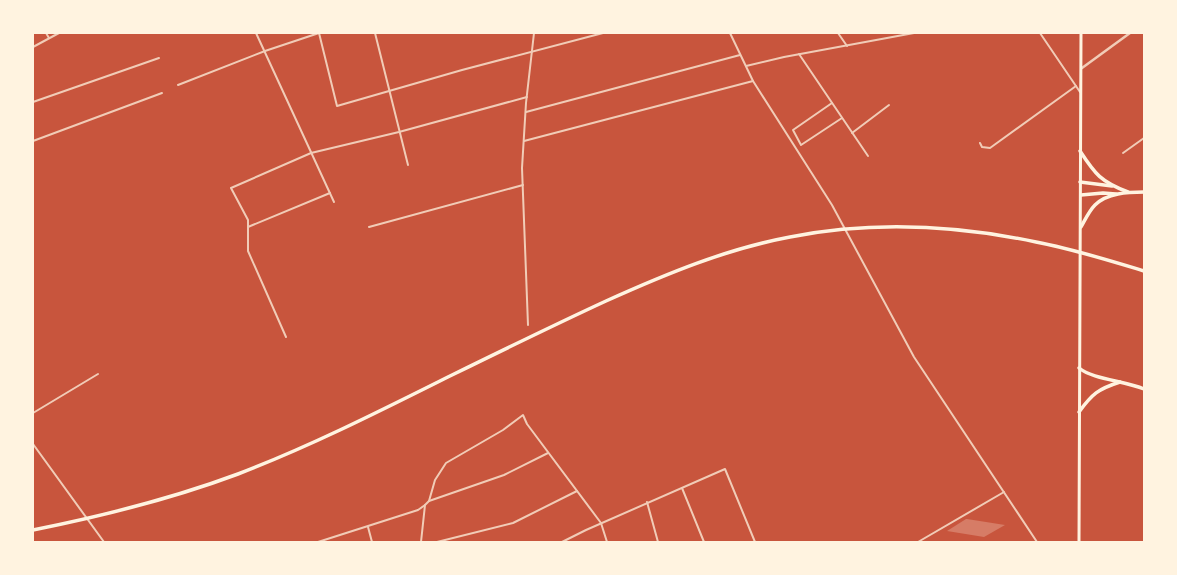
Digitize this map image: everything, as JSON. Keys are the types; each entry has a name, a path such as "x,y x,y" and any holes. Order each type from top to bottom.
{"highway":[{"path":"1080,151 1096,174 1113,186 1129,192"},
{"path":"1080,182 1113,186"},
{"path":"1081,227 1094,206 1100,202 1129,192 1144,192"},
{"path":"1081,195 1103,193 1118,195"},
{"path":"33,530 134,507 238,474 301,447 564,320 660,277 702,261 746,247 791,237 834,231 903,227 965,230 1007,236 1063,248 1144,271"},
{"path":"1079,368 1090,375 1135,385 1144,389"},
{"path":"1079,412 1094,394 1107,386 1122,382"}],"main road":[{"path":"1079,542 1081,33"}],"street":[{"path":"46,33 49,38"},
{"path":"33,47 59,33"},
{"path":"256,33 334,202"},
{"path":"178,85 265,51 319,33 337,106 388,90 603,33"},
{"path":"375,33 388,90 408,165"},
{"path":"528,325 522,168 527,97 534,33"},
{"path":"730,33 754,81 832,205 914,357 1037,542"},
{"path":"838,33 847,46"},
{"path":"894,33 896,37"},
{"path":"746,66 799,54 914,33"},
{"path":"1040,33 1081,93"},
{"path":"1082,68 1130,33"},
{"path":"799,54 868,156"},
{"path":"526,112 740,55"},
{"path":"33,102 159,58"},
{"path":"524,141 754,81"},
{"path":"980,143 982,147 990,148 1076,86"},
{"path":"33,141 162,93"},
{"path":"286,337 248,251 248,220 232,188 311,153 399,132 527,97"},
{"path":"832,103 792,130 801,145 842,118"},
{"path":"852,133 889,105"},
{"path":"1123,153 1144,138"},
{"path":"369,227 523,185"},
{"path":"248,228 330,193"},
{"path":"33,413 98,374"},
{"path":"429,501 435,480 446,463 503,430 523,415 527,424 601,523 607,542"},
{"path":"33,444 104,542"},
{"path":"318,542 418,510 429,501 504,475 548,453"},
{"path":"562,542 647,502 725,468 754,542"},
{"path":"682,488 704,542"},
{"path":"437,542 513,523 577,491"},
{"path":"918,542 1004,492"},
{"path":"647,502 658,542"},
{"path":"421,542 425,505"},
{"path":"368,527 372,542"}],"building":[{"path":"966,519 1005,525 984,537 947,531"}]}
